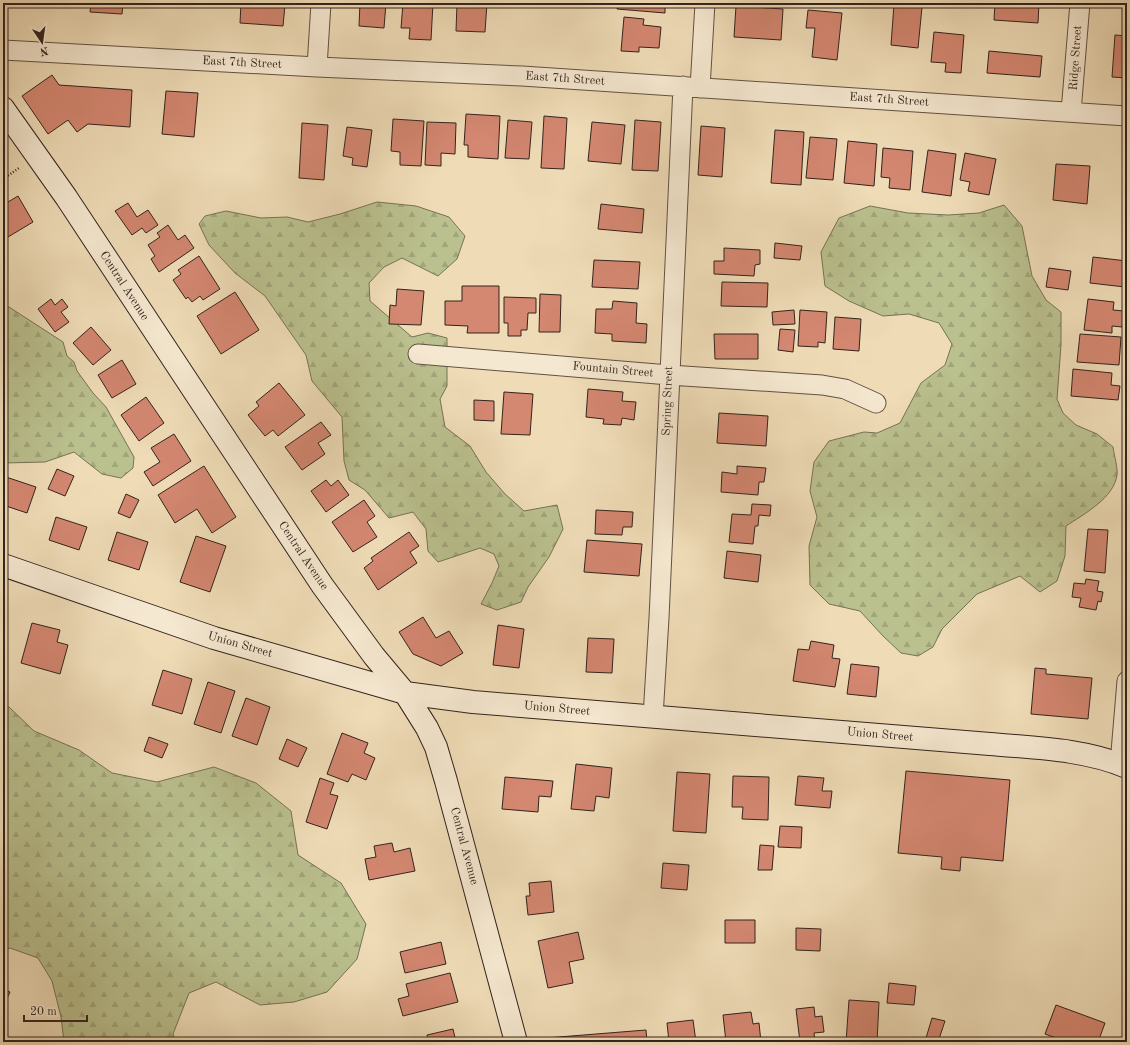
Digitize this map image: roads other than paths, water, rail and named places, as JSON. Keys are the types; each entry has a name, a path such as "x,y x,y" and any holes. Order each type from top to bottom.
{"street":[{"path":"317,67 322,3"},
{"name":"Spring Street","path":"653,716 659,618 669,375 691,87 705,3"},
{"name":"Ridge Street","path":"1071,112 1080,3"},
{"name":"East 7th Street","path":"3,50 317,67 522,76 1127,116"},
{"name":"Central Avenue","path":"3,108 70,204 322,585 369,650 405,693 427,728 436,747 450,794 516,1042"},
{"name":"Fountain Street","path":"418,354 669,375 822,385 845,389 876,403"},
{"name":"Union Street","path":"3,565 214,638 405,693 473,702 982,743 1074,752 1102,758 1123,766"},
{"path":"1123,766 1127,681"}]}
